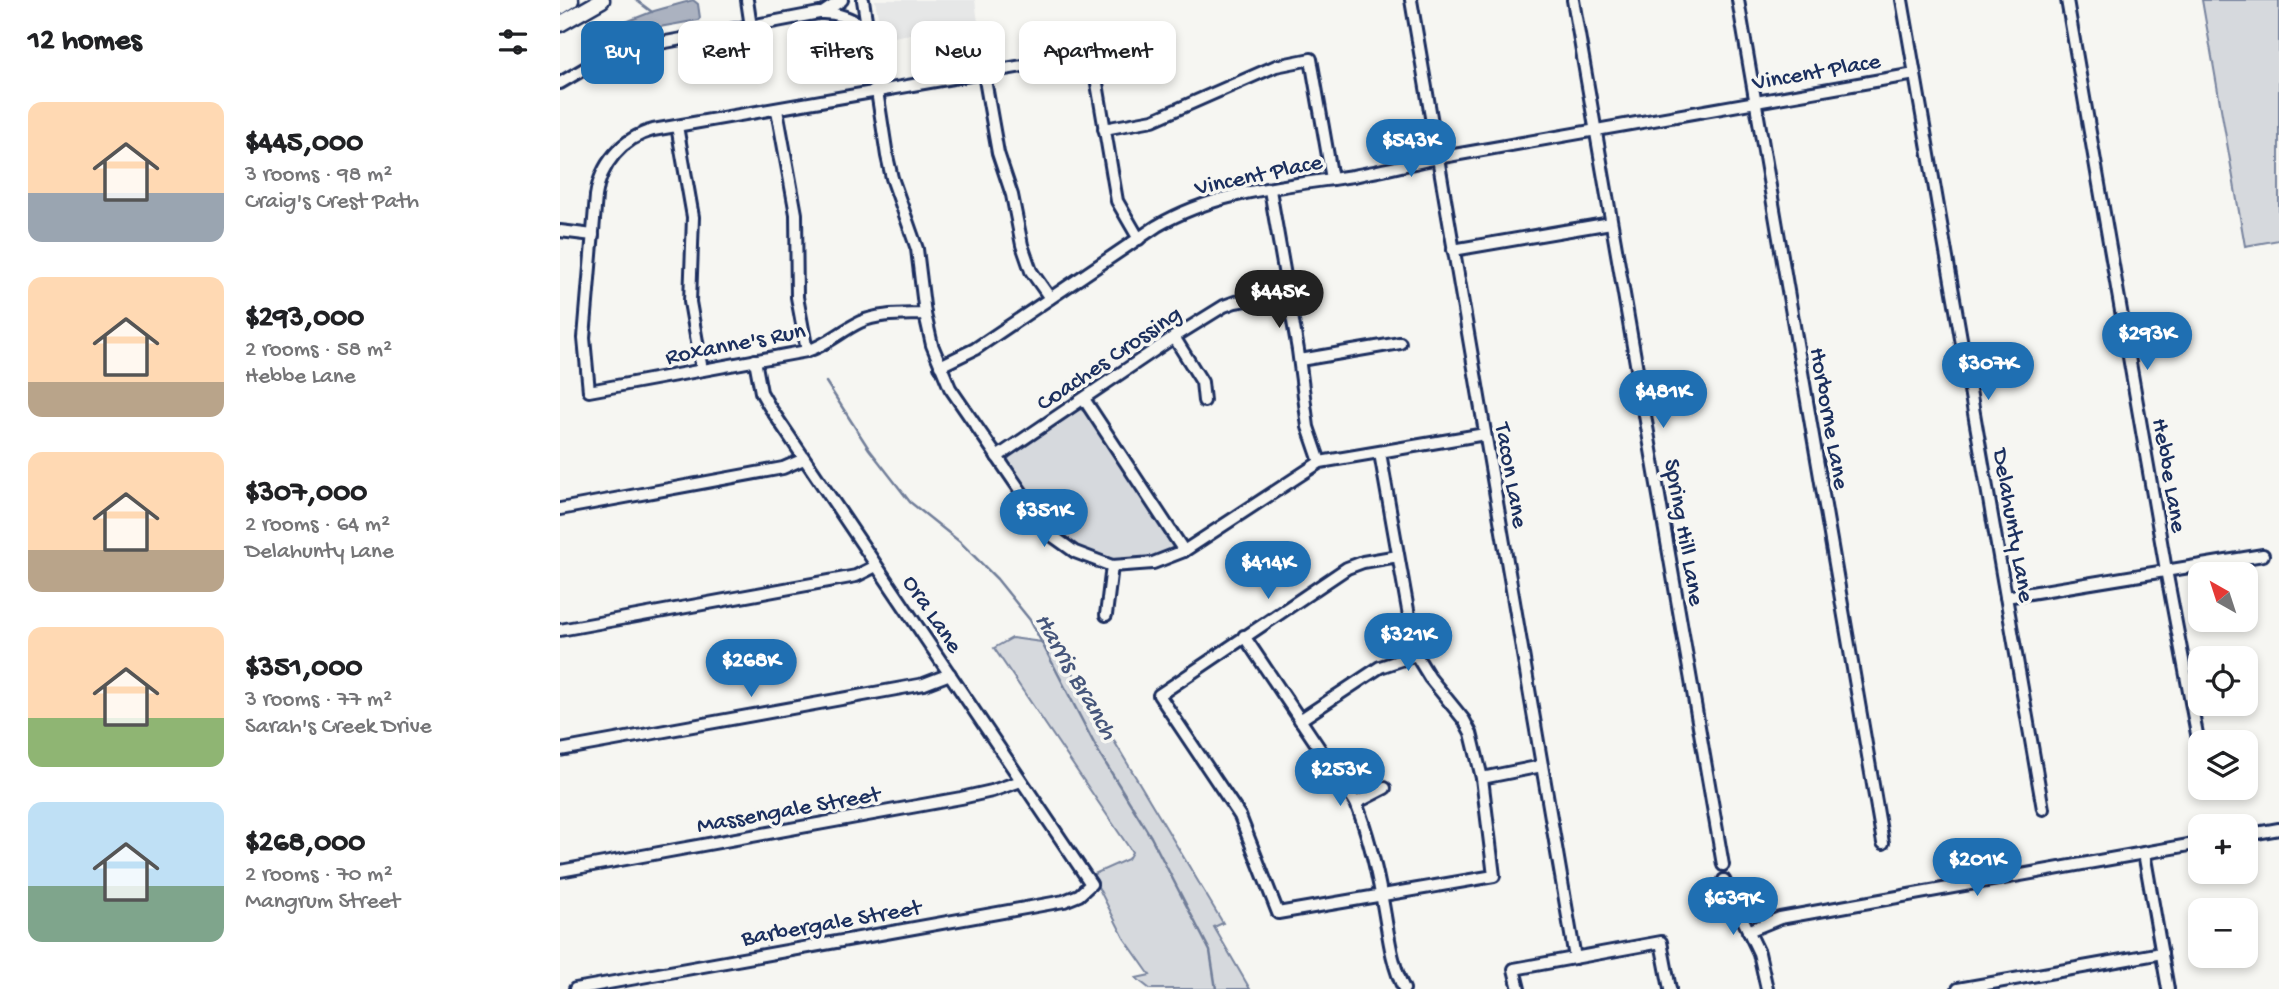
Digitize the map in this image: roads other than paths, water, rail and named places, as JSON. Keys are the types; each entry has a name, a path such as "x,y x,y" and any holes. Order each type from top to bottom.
{"main road":[{"path":"560,7 571,0"},
{"path":"560,24 602,0"}],"street":[{"path":"747,0 750,21"},
{"path":"817,0 822,13"},
{"path":"773,23 822,13 842,0"},
{"path":"863,0 865,21"},
{"name":"Tacon Lane","path":"1411,0 1575,958"},
{"name":"Spring Hill Lane","path":"1573,0 1723,865"},
{"name":"Horborne Lane","path":"1738,0 1883,843"},
{"name":"Delahunty Lane","path":"1902,0 2043,810"},
{"name":"Hebbe Lane","path":"2067,0 2196,730"},
{"path":"822,13 855,21"},
{"path":"560,83 613,52 678,40"},
{"path":"1005,70 1092,54 1117,201 1139,239"},
{"path":"1104,129 1153,120 1276,66 1311,59 1332,179"},
{"name":"Vincent Place","path":"940,366 975,349 1157,226 1186,210 1233,195 1381,171 1437,158 1915,74"},
{"path":"875,84 892,178 917,249 925,314 940,366 950,388 1038,519 1054,537 1086,557 1112,566 1153,563 1184,551 1320,462 1485,434"},
{"path":"560,231 593,235 597,186 611,159 634,137 647,131 928,84"},
{"path":"986,84 998,153 1012,195 1022,245 1031,271 1049,298"},
{"path":"777,110 796,214 797,297 807,351"},
{"path":"677,126 693,217 690,302 702,370"},
{"path":"1270,190 1300,360 1308,427 1320,462"},
{"path":"1453,250 1611,223"},
{"name":"Roxanne's Run","path":"593,235 584,338 589,391 807,351 820,347 871,317 925,314"},
{"name":"Coaches Crossing","path":"997,457 1174,337 1230,303 1289,293"},
{"path":"1174,337 1202,382 1204,401"},
{"path":"1300,360 1400,343"},
{"name":"Ora Lane","path":"755,360 761,392 1091,884"},
{"path":"1084,399 1184,551"},
{"path":"1380,453 1416,655 1471,733 1482,778 1494,876 1278,913 1240,816 1159,695 1347,568 1363,562 1398,556"},
{"path":"560,509 783,468 804,458"},
{"path":"2006,597 2263,555"},
{"path":"560,630 856,576 876,566"},
{"path":"1106,615 1112,566"},
{"path":"1244,636 1356,803 1366,827 1395,970 1404,989"},
{"path":"1300,720 1380,667 1416,655"},
{"path":"560,750 924,684 950,674"},
{"path":"1482,778 1542,766"},
{"name":"Massengale Street","path":"560,871 961,798 1021,781"},
{"path":"1356,803 1385,788"},
{"path":"2258,833 2279,829"},
{"path":"1748,931 1780,918 2188,845"},
{"path":"2144,853 2168,989"},
{"path":"1724,880 1759,953 1767,989"},
{"name":"Barbergale Street","path":"575,989 1064,901 1079,895 1091,884"},
{"path":"1519,989 1514,969 1661,942 1670,989"},
{"path":"1958,989 2162,953"}],"waterway":[{"path":"636,0 652,12"},
{"name":"Harris Branch","path":"826,382 869,449 910,502 960,542 997,579 1030,620 1098,751 1151,837 1210,951 1216,989"}]}
